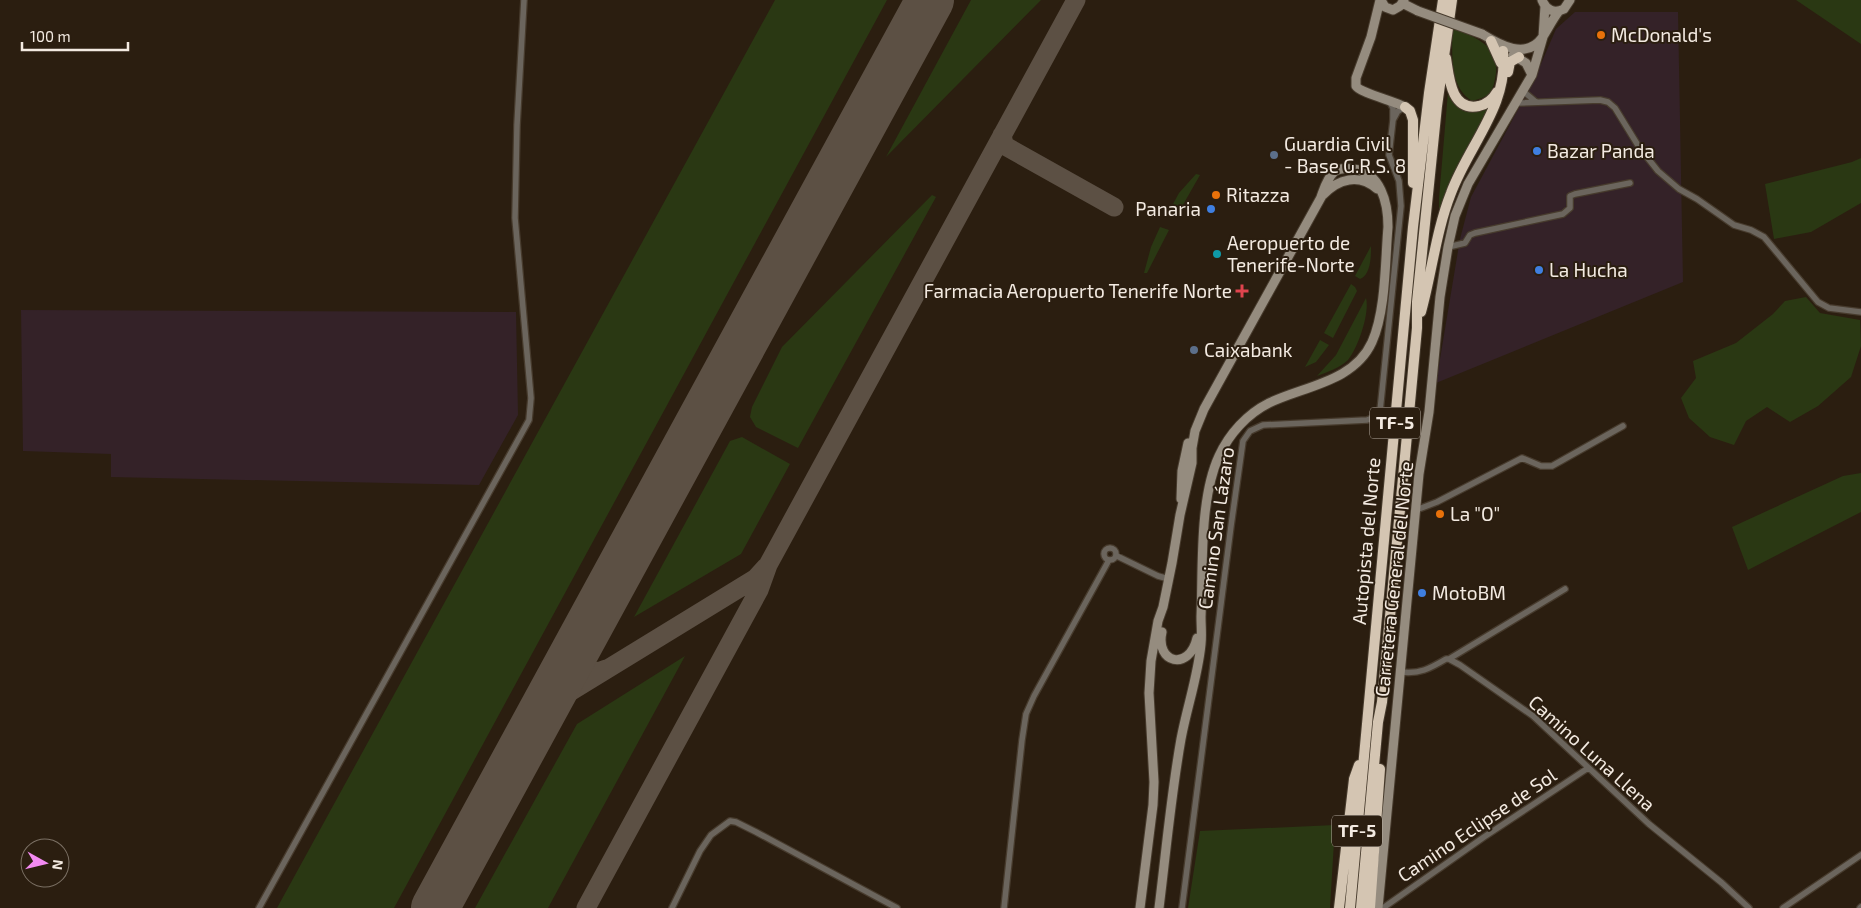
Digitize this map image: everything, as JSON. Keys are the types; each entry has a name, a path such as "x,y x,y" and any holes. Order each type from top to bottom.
{"highway":[{"name":"Autopista del Norte","path":"1350,908 1413,227 1429,93 1443,0"},
{"name":"Autopista del Norte","path":"1361,908 1417,328 1417,302 1437,106 1452,0"},
{"path":"1445,48 1451,87 1457,99 1465,105 1474,107 1485,105 1494,98 1498,89 1501,64 1492,41"},
{"path":"1417,328 1444,213 1452,190 1488,121 1502,86 1505,68 1492,41"},
{"path":"1488,121 1494,115 1502,98 1510,62 1519,57"},
{"path":"1406,107 1410,111 1414,126 1411,207 1413,227"},
{"path":"1370,908 1384,723 1382,702"},
{"path":"1339,908 1354,778 1364,755"}],"main road":[{"path":"1380,0 1390,10 1397,9 1403,2 1418,11 1518,50 1534,46 1543,37"},
{"path":"1380,0 1356,84 1359,91 1388,99 1406,107"},
{"name":"Carretera General del Norte","path":"1543,37 1559,11 1567,6 1570,0"},
{"path":"1544,3 1552,11 1559,11"},
{"name":"Carretera General del Norte","path":"1378,908 1416,510 1440,297 1448,247 1456,216 1468,184 1532,75 1543,37 1544,3"},
{"path":"1492,41 1519,57 1526,63 1532,75"},
{"path":"1519,57 1538,56"},
{"path":"1159,908 1181,742 1200,652 1206,508 1212,476 1218,456 1233,432 1256,411 1282,398 1337,377 1360,362 1375,336 1382,304 1388,213 1383,195 1363,180 1352,179 1336,184 1320,198 1207,405 1195,431 1192,463 1180,515 1164,607 1161,645 1165,654 1171,658 1181,659 1191,654 1195,648 1201,626"},
{"path":"1180,515 1182,471 1188,444 1195,422 1207,405"},
{"path":"1140,908 1153,805 1154,782 1149,706 1150,674 1158,621 1164,607"}],"street":[{"path":"259,908 528,420 532,405 515,218 517,125 524,0"},
{"path":"1523,91 1536,102"},
{"name":"Camino San Lázaro","path":"1182,908 1230,526 1243,441 1250,431 1264,425 1367,420 1375,417 1380,411 1401,206 1399,181 1389,155 1393,108 1388,99"},
{"path":"1516,104 1600,100 1608,102 1615,108 1639,147 1658,171 1679,189 1734,225 1751,230 1764,237 1818,302 1829,308 1861,312"},
{"path":"1393,120 1398,111 1406,107"},
{"path":"1448,247 1465,243 1470,235 1476,233 1563,214 1570,208 1570,196 1575,194 1630,183"},
{"path":"1416,510 1437,502 1522,458 1541,466 1552,466 1623,426"},
{"path":"1109,560 1104,555 1107,548 1114,549 1116,556 1158,576 1169,579"},
{"path":"1004,908 1026,714 1109,560 1113,560 1116,556"},
{"path":"1401,672 1414,673 1424,671 1446,659 1450,659 1565,589"},
{"name":"Camino Luna Llena","path":"1450,659 1533,716 1648,824 1722,883 1749,908"},
{"name":"Camino Eclipse de Sol","path":"1383,908 1484,837 1588,768"},
{"path":"672,908 700,851 711,835 730,821 756,832 897,908"},
{"path":"1783,908 1861,855"}],"shaded area":[{"path":"1575,12 1678,12 1683,282 1436,383 1460,239 1471,197 1535,78 1556,29"},
{"path":"21,310 516,312 518,415 479,485 111,477 111,454 23,451"}],"green space":[{"path":"775,0 887,0 394,908 277,908"},
{"path":"971,0 1041,0 886,157"},
{"path":"1796,0 1861,0 1861,44"},
{"path":"1452,28 1486,45 1495,59 1494,84 1490,92 1481,98 1472,101 1464,95 1455,78 1452,58"},
{"path":"1448,92 1457,104 1465,109 1489,106 1439,215 1439,198"},
{"path":"1861,158 1861,203 1811,232 1774,239 1765,184 1852,162"},
{"path":"1196,174 1200,175 1180,210 1173,204 1179,193"},
{"path":"932,195 936,197 798,448 756,427 750,417 752,407 782,347"},
{"path":"1160,227 1169,230 1147,273 1144,273 1151,247"},
{"path":"1371,246 1368,269 1364,277 1360,279 1355,276"},
{"path":"1351,284 1357,291 1333,338 1324,333"},
{"path":"1806,297 1820,313 1860,320 1861,346 1851,377 1818,406 1790,422 1767,407 1746,421 1734,445 1710,437 1689,418 1681,398 1696,378 1693,361 1736,343 1773,314 1785,301"},
{"path":"1366,298 1365,321 1352,355 1333,370 1317,376 1336,355"},
{"path":"1320,340 1329,345 1316,362 1305,367"},
{"path":"742,437 790,464 741,554 634,617 730,441"},
{"path":"1861,473 1861,512 1748,570 1732,527 1843,476"},
{"path":"685,656 548,908 475,908 577,724"},
{"path":"1335,825 1330,908 1188,908 1200,831"}],"taxiway":[{"path":"586,908 759,590 768,565 1076,0"},
{"path":"1002,135 1004,144 1007,147 1114,207"},
{"path":"523,748 542,720 565,695 756,578 766,567"},
{"path":"580,642 578,656 582,666 592,671 606,669"}],"runway":[{"path":"435,908 930,0"}],"place":[{"name":"McDonald's","path":"1601,35"},
{"name":"Bazar Panda","path":"1537,151"},
{"name":"Guardia Civil - Base G.R.S. 8","path":"1274,155"},
{"name":"Ritazza","path":"1216,195"},
{"name":"Panaria","path":"1211,209"},
{"name":"Aeropuerto de Tenerife-Norte","path":"1217,254"},
{"name":"La Hucha","path":"1539,270"},
{"name":"Farmacia Aeropuerto Tenerife Norte","path":"1242,291"},
{"name":"Caixabank","path":"1194,350"},
{"name":"La \"O\"","path":"1440,514"},
{"name":"MotoBM","path":"1422,593"}]}
